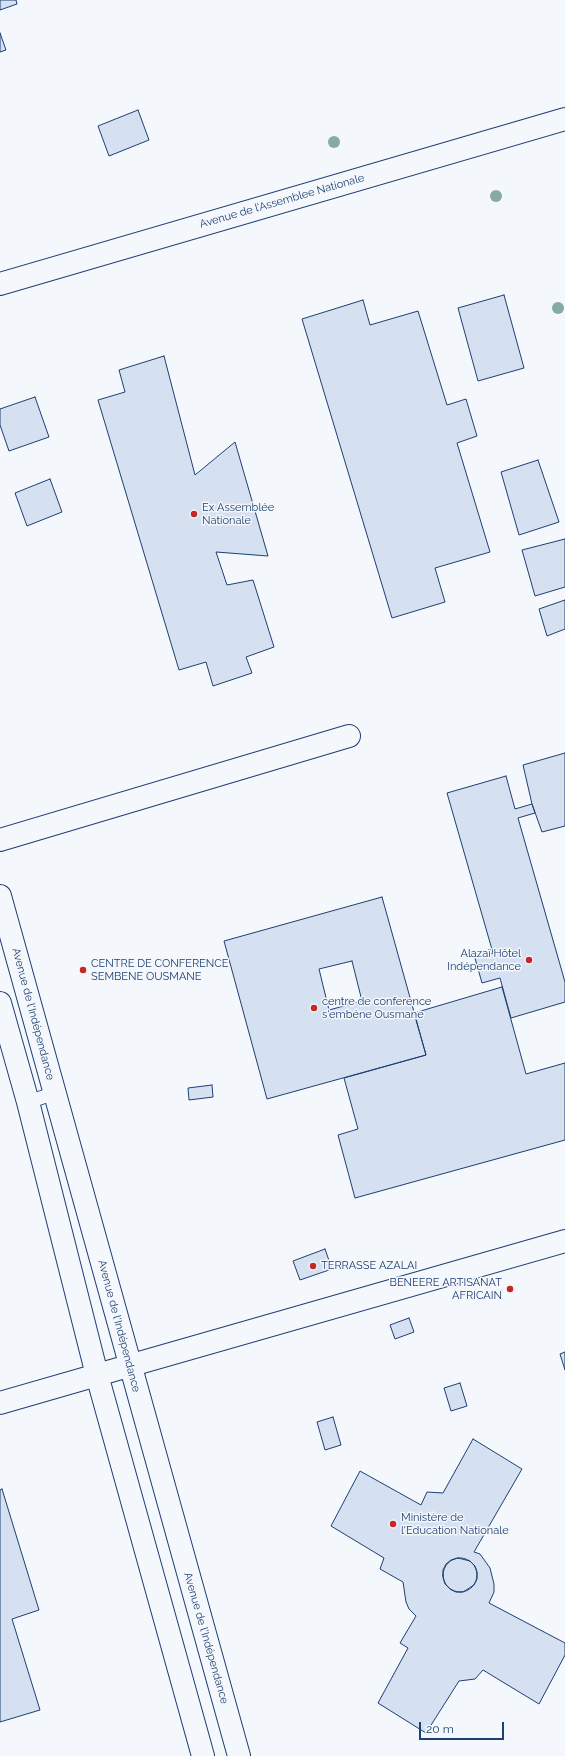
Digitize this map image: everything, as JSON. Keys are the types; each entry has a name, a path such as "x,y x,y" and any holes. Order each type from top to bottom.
{"main road":[{"name":"Avenue de l'Assemblee Nationale","path":"0,284 565,119"},
{"path":"0,840 349,736"},
{"name":"Avenue de l'Indépendance","path":"0,896 239,1756"},
{"path":"0,1003 28,1102 97,1375 203,1756"},
{"path":"0,1403 130,1367 565,1241"}],"lane":[{"path":"28,1102 54,1093"}],"building":[{"path":"0,0 16,0 17,4 0,10"},
{"path":"0,33 6,50 0,52"},
{"path":"138,110 149,140 109,156 98,126"},
{"path":"504,295 524,368 478,381 458,308"},
{"path":"363,300 370,325 418,311 447,405 466,399 477,436 457,443 490,552 435,568 445,602 392,618 302,319"},
{"name":"Ex Assemblée Nationale","path":"164,356 195,475 235,442 268,556 216,552 227,585 253,580 274,647 246,657 252,673 213,686 206,662 179,670 98,400 125,392 119,370"},
{"path":"35,397 49,437 9,451 0,425 0,409"},
{"path":"538,460 559,522 519,535 501,472"},
{"path":"50,479 62,512 27,526 15,493"},
{"path":"565,539 565,587 535,596 522,550"},
{"path":"565,600 565,629 547,636 539,609"},
{"path":"565,753 565,826 542,832 532,804 523,765"},
{"path":"506,776 515,809 532,804 535,813 518,818 565,982 565,1002 511,1018 500,978 482,983 475,958 493,953 447,793"},
{"path":"382,897 426,1055 267,1099 224,941"},
{"path":"352,961 362,1001 329,1010 319,969"},
{"path":"502,987 526,1074 565,1063 565,1140 355,1198 338,1135 358,1129 344,1078 426,1055 414,1013"},
{"path":"212,1085 213,1097 189,1100 188,1088"},
{"path":"325,1249 332,1269 300,1280 293,1261"},
{"path":"409,1318 414,1332 395,1339 390,1325"},
{"path":"565,1352 565,1370 560,1354"},
{"path":"460,1383 467,1406 451,1411 444,1388"},
{"path":"333,1417 341,1445 325,1450 317,1422"},
{"path":"473,1439 522,1469 474,1552 480,1554 490,1568 494,1584 494,1592 489,1603 565,1643 565,1655 539,1704 483,1670 475,1679 459,1681 426,1733 378,1703 408,1648 400,1643 416,1616 409,1609 406,1602 403,1582 380,1569 384,1558 331,1526 360,1471 421,1505 427,1492 443,1493","holes":["458,1558 470,1561 475,1566 477,1572 477,1579 474,1585 463,1592 456,1592 450,1589 445,1584 443,1577 443,1570 446,1564 451,1560"]},
{"path":"2,1489 39,1610 12,1619 40,1710 0,1722 0,1490"},
{"path":"457,1558 463,1558 467,1559 474,1565 477,1575 476,1582 470,1589 463,1592 457,1592 453,1591 446,1585 443,1578 443,1572 444,1568 450,1561"}],"place":[{"name":"Ex Assemblée Nationale","path":"194,514"},
{"name":"Alazaï Hôtel Indépendance","path":"529,960"},
{"name":"CENTRE DE CONFERENCE SEMBENE OUSMANE","path":"83,970"},
{"name":"centre de conference s'embéne Ousmane","path":"314,1008"},
{"name":"TERRASSE AZALAI","path":"313,1266"},
{"name":"BENEERE ARTISANAT AFRICAIN","path":"510,1289"},
{"name":"Ministère de l'Education Nationale","path":"393,1524"}]}
